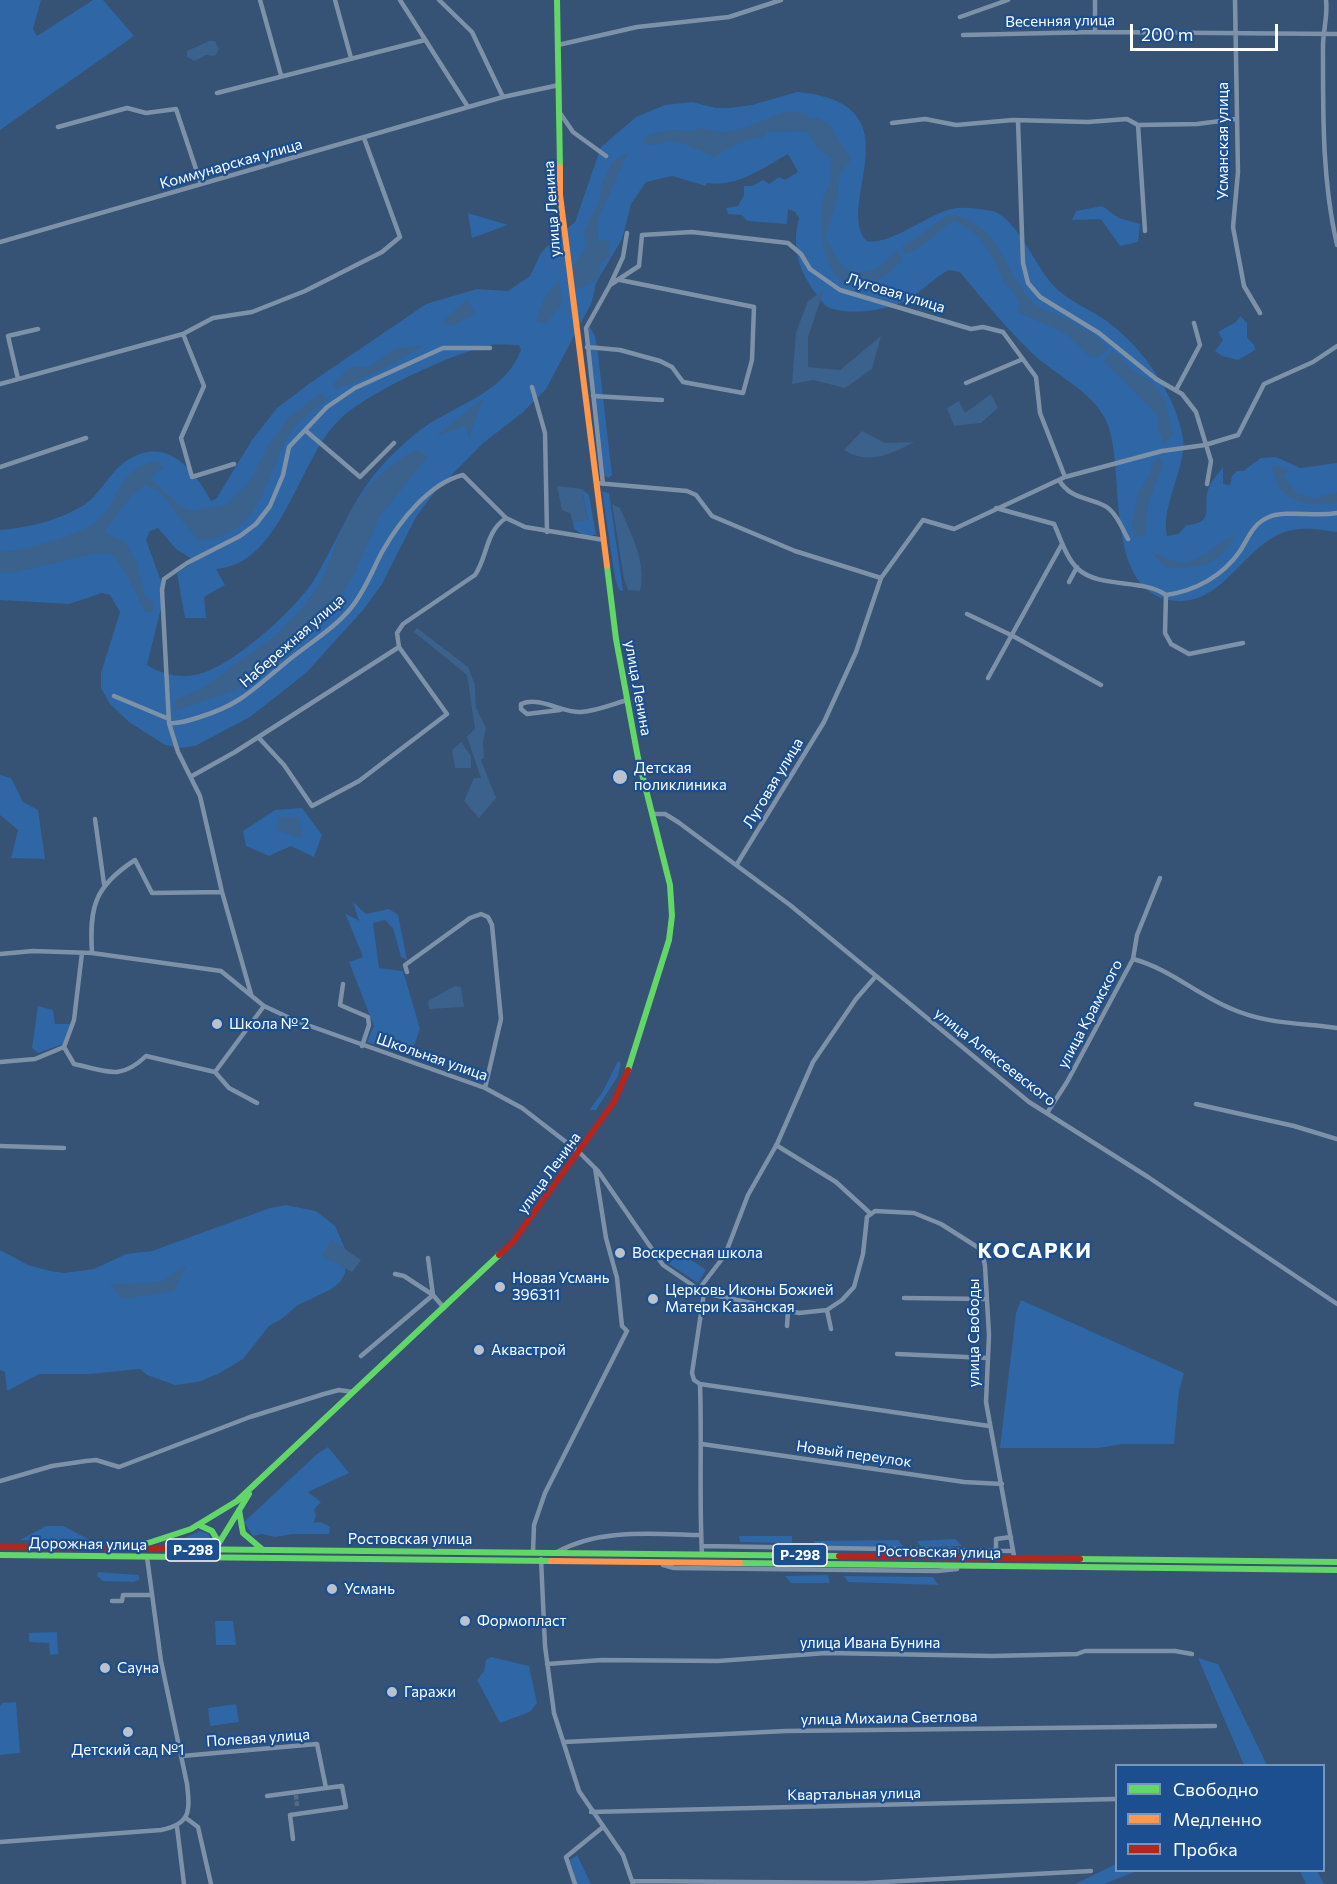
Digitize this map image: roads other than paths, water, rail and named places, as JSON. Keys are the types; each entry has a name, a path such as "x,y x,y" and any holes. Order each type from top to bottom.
{"main road":[{"name":"улица Ленина","path":"257,1484 512,1243 614,1102 629,1067 669,940 672,916 670,885 627,700 604,540 600,483 567,255 561,195 557,0"},
{"path":"205,1557 219,1544 257,1484"},
{"path":"123,1550 167,1540 201,1526 257,1484"},
{"path":"239,1510 243,1533 263,1550"},
{"path":"201,1526 212,1531 219,1544"},
{"name":"Дорожная улица","path":"0,1547 263,1550"},
{"name":"Ростовская улица","path":"263,1550 1014,1554 1337,1562"},
{"path":"1014,1554 1014,1565"},
{"name":"Дорожная улица","path":"0,1555 284,1558"},
{"name":"Ростовская улица","path":"284,1558 541,1559 1337,1570"}],"street":[{"path":"260,0 281,75"},
{"path":"335,0 351,58"},
{"path":"400,0 468,107"},
{"path":"439,0 472,32 503,97"},
{"path":"558,45 637,27 729,17 781,0"},
{"path":"960,17 1008,0"},
{"path":"1095,0 1095,32"},
{"name":"Усманская улица","path":"1235,0 1238,172 1233,227 1244,286 1260,313"},
{"path":"1326,0 1323,34 1326,188 1337,245"},
{"name":"Весенняя улица","path":"963,34 1095,32 1337,34"},
{"path":"217,93 425,40"},
{"name":"Коммунарская улица","path":"0,242 503,97 559,85"},
{"path":"57,127 127,108 146,113 176,109 201,184"},
{"path":"560,114 573,132 606,156"},
{"path":"892,123 925,119 956,125 973,122 1088,122 1127,119 1138,125 1197,124 1236,119"},
{"path":"1018,121 1023,263 1028,283 1040,297 1100,333 1156,379 1182,394 1196,411 1211,461 1208,484"},
{"path":"1138,125 1145,231"},
{"path":"0,384 183,334 213,318 252,312 305,291 382,252 400,237 364,138"},
{"name":"Луговая улица","path":"600,483 587,347 587,322 610,285 639,266 642,235 692,232 788,243 801,254 810,269 840,290 971,329 983,327 1003,332 1036,377 1040,413 1065,477"},
{"path":"610,285 623,257 627,233"},
{"path":"587,347 639,354 672,368 682,382 743,393 752,360 754,307 619,280"},
{"path":"1176,390 1200,345 1194,323"},
{"path":"18,379 8,336 38,329"},
{"path":"183,334 204,386 181,438 192,477 234,464"},
{"name":"Луговая улица","path":"737,864 824,722 856,652 881,578 923,520 954,529 1065,477 1162,451 1205,445 1238,435 1264,384 1313,362 1337,346"},
{"path":"251,994 222,892 200,796 178,752 169,721 162,590 164,579 196,558 240,536 256,524 270,506 283,475 289,447 327,407 355,388 443,348 490,348"},
{"path":"966,383 1023,360"},
{"path":"532,387 545,433 547,532"},
{"path":"593,396 662,400"},
{"path":"306,431 360,477 394,443"},
{"path":"0,467 86,438"},
{"name":"Набережная улица","path":"169,721 194,719 235,704 312,643 351,608 372,575 382,553 405,520 430,492 451,478 463,475 506,518 525,527 604,540"},
{"path":"1059,480 1064,489 1075,496 1104,505 1113,513 1128,539"},
{"path":"600,483 687,491 696,495 712,516 795,551 881,578"},
{"path":"995,508 1054,524 1062,544 1077,567 1108,581 1158,589 1167,595 1198,588 1237,555 1253,528 1267,517 1281,514 1299,516 1337,513"},
{"path":"259,738 284,765 312,806 359,781 447,714 399,647 397,633 403,624 475,575 483,564 490,533 506,518"},
{"path":"988,678 1062,544"},
{"path":"1069,582 1077,567"},
{"path":"1167,595 1166,633 1171,644 1190,654 1243,643"},
{"path":"967,614 1013,636 1101,685"},
{"path":"192,776 259,738 399,647"},
{"path":"114,696 169,721"},
{"path":"560,710 527,714 521,709 521,704 533,702 560,710 582,712 627,700"},
{"name":"улица Алексеевского","path":"652,814 665,814 737,864 997,1077 1047,1113 1149,1177 1337,1304"},
{"path":"95,819 104,884"},
{"path":"92,953 91,934 95,904 104,884 135,860 152,893 222,892"},
{"path":"1132,960 1137,935 1160,878"},
{"path":"407,972 405,965 470,918 481,914 488,917 492,925 501,1019 485,1088"},
{"name":"Школьная улица","path":"1,954 33,951 92,953 221,971 264,1006 362,1046 485,1088 522,1108 579,1152"},
{"path":"0,1062 35,1059 64,1047 74,1020 82,953"},
{"name":"улица Крамского","path":"1047,1113 1067,1082 1132,960 1147,963 1214,1001 1262,1020 1337,1028"},
{"path":"876,976 856,999 813,1062 776,1145 748,1195 725,1256 702,1291 692,1373 694,1380 700,1384 989,1426"},
{"path":"343,984 340,1005 368,1017 369,1025 362,1046"},
{"path":"215,1072 264,1006"},
{"path":"64,1047 74,1064 119,1074 134,1068 146,1056 215,1072 229,1088 257,1103"},
{"path":"1196,1104 1294,1126 1337,1139"},
{"path":"579,1152 595,1168 663,1265 702,1291 799,1313 827,1310 842,1300 854,1287 863,1254 867,1218 871,1214 836,1182 776,1145"},
{"path":"0,1146 64,1148"},
{"path":"533,1552 534,1526 545,1493 627,1331 622,1326 617,1278 606,1238 595,1168"},
{"name":"улица Свободы","path":"871,1214 875,1211 914,1213 941,1224 982,1250 987,1299 986,1402 1014,1554"},
{"path":"428,1258 433,1294"},
{"path":"395,1274 404,1276 433,1294 444,1308"},
{"path":"361,1356 433,1294"},
{"path":"904,1298 987,1299"},
{"path":"827,1310 831,1329"},
{"path":"787,1326 788,1311"},
{"path":"897,1354 988,1358"},
{"path":"700,1384 702,1444 699,1497 702,1554"},
{"path":"0,1481 52,1466 86,1461 96,1460 119,1467 250,1417 339,1390 353,1392"},
{"name":"Новый переулок","path":"702,1444 964,1482 1002,1484"},
{"name":"Ростовская улица","path":"556,1552 582,1542 624,1534 701,1534"},
{"path":"996,1551 996,1539 1011,1537"},
{"path":"702,1546 996,1551 1014,1554"},
{"path":"0,1842 177,1827 186,1818 189,1801 150,1595 147,1557"},
{"path":"541,1559 547,1664 554,1713 579,1791 622,1855 633,1883 865,1883 1091,1871"},
{"path":"112,1600 122,1601 123,1595 150,1595"},
{"name":"улица Ивана Бунина","path":"547,1664 602,1660 718,1661 826,1653 992,1656 1077,1654 1085,1651 1175,1651 1192,1654"},
{"name":"улица Михаила Светлова","path":"564,1742 786,1731 1215,1726"},
{"name":"Полевая улица","path":"182,1756 317,1744 320,1747 326,1788"},
{"path":"267,1796 342,1786 346,1807 290,1815 293,1839"},
{"name":"Квартальная улица","path":"591,1812 1115,1799"},
{"path":"297,1806 298,1814"},
{"path":"186,1818 198,1827 210,1884"},
{"path":"177,1827 184,1884"},
{"path":"574,1884 566,1857 603,1827"}],"tunnel":[{"path":"296,1795 297,1806"}],"place":[{"name":"Детская поликлиника","path":"620,777"},
{"name":"Школа № 2","path":"217,1024"},
{"name":"Воскресная школа","path":"620,1253"},
{"name":"Новая Усмань 396311","path":"500,1287"},
{"name":"Церковь Иконы Божией Матери Казанская","path":"653,1299"},
{"name":"Аквастрой","path":"479,1350"},
{"name":"Усмань","path":"332,1589"},
{"name":"Формопласт","path":"465,1621"},
{"name":"Сауна","path":"105,1668"},
{"name":"Гаражи","path":"392,1692"},
{"name":"Детский сад №1","path":"128,1732"}],"district":[{"name":"КОСАРКИ","path":"1035,1251"}]}
